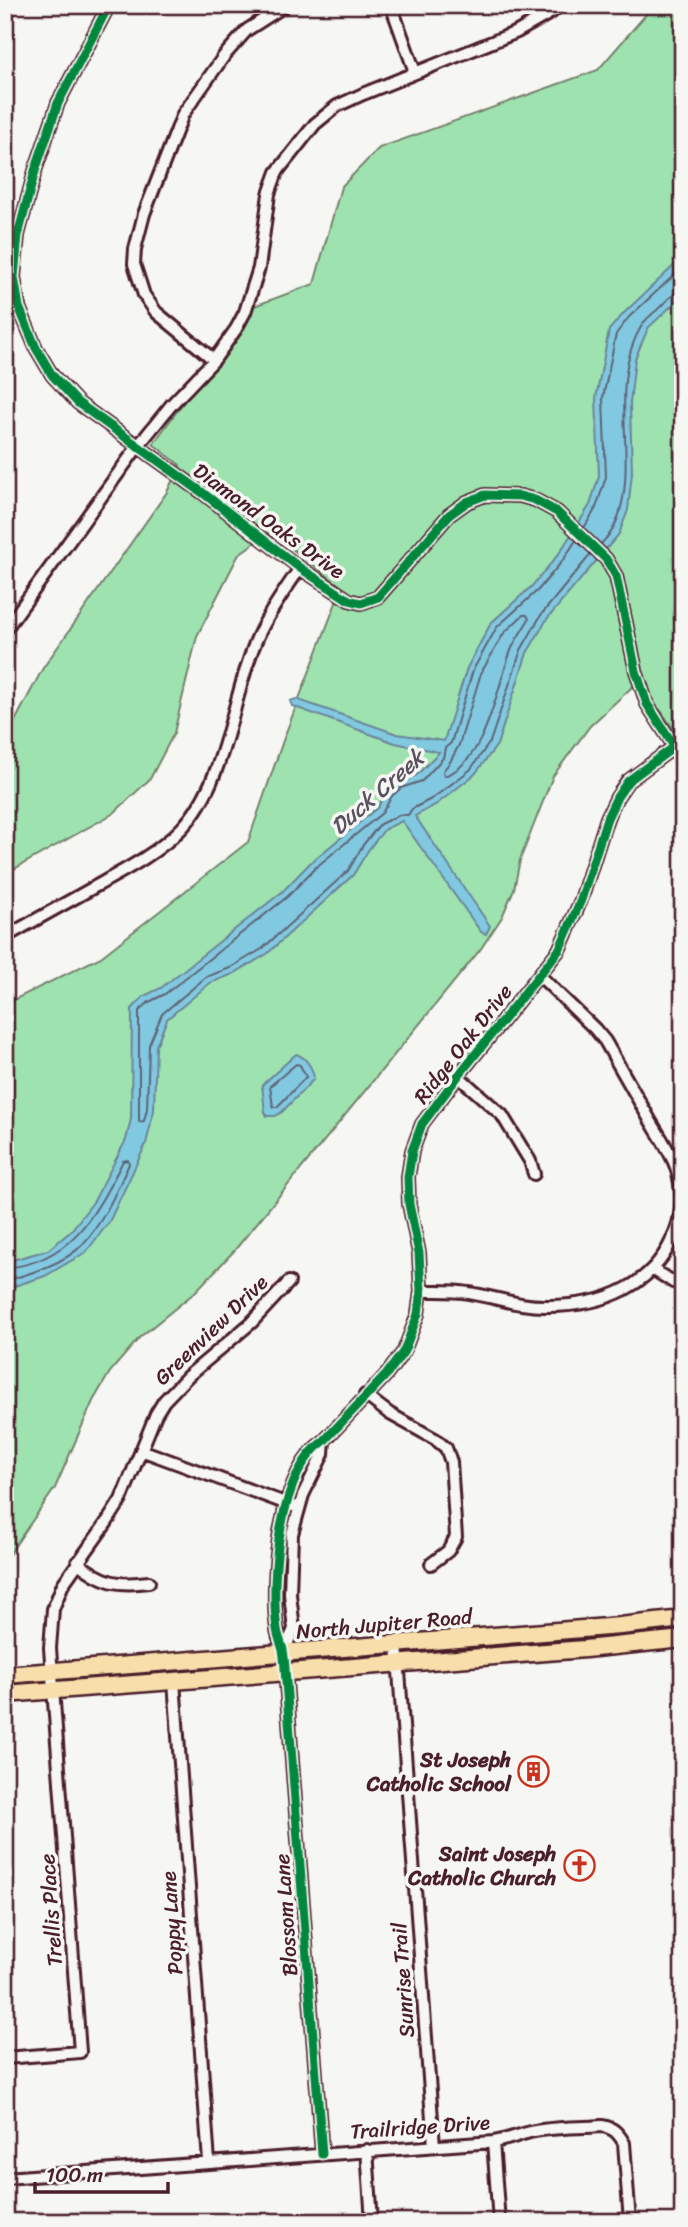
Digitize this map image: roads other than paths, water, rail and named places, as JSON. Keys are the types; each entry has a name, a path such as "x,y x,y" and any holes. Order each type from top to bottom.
{"main road":[{"name":"North Jupiter Road","path":"5,1675 683,1619"},
{"path":"584,1629 585,1649"},
{"path":"481,1637 482,1657"},
{"name":"North Jupiter Road","path":"5,1694 683,1639"}],"street":[{"path":"214,360 156,312 144,295 134,264 135,249 144,214 183,114 224,56 247,30 286,5"},
{"path":"391,5 415,72"},
{"path":"5,630 138,446 172,404 214,360 236,329 259,268 269,194 277,172 316,124 337,106 517,32 552,12 559,5"},
{"name":"Diamond Oaks Drive","path":"105,7 58,103 35,171 18,235 15,276 19,307 36,348 52,375 78,403 203,493 300,568 348,600 361,603 378,597 449,515 467,502 485,495 520,496 557,512 606,559 616,576 636,671 647,704 683,760"},
{"path":"5,937 141,861 182,828 218,766 241,682 258,636 300,568"},
{"name":"Ridge Oak Drive","path":"283,1653 277,1630 276,1581 280,1532 300,1469 314,1447 324,1441 387,1374 404,1351 418,1314 421,1292 419,1253 409,1204 408,1177 412,1151 422,1124 559,950 570,929 607,818 617,797 628,781 674,747"},
{"path":"421,1292 468,1292 523,1306 550,1306 598,1300 624,1291 654,1270 669,1245 681,1216 677,1168 605,1041 540,976"},
{"path":"458,1076 502,1115 530,1161 534,1174"},
{"path":"654,1270 673,1282 683,1284"},
{"name":"Greenview Drive","path":"54,1690 50,1648 53,1609 63,1584 121,1500 156,1414 164,1401 188,1376 251,1323 289,1282"},
{"path":"365,1395 390,1414 446,1448 451,1462 456,1537 448,1551 431,1564"},
{"name":"Ridge Oak Drive","path":"283,1653 293,1629 290,1567 292,1534 298,1508 323,1454 324,1441"},
{"path":"141,1450 298,1508"},
{"path":"78,1562 109,1582 149,1582"},
{"name":"Sunrise Trail","path":"397,1643 434,2146"},
{"name":"Blossom Lane","path":"283,1653 322,2154"},
{"name":"Poppy Lane","path":"174,1681 209,2162"},
{"name":"Trellis Place","path":"5,2058 80,2052 54,1690"},
{"name":"Trailridge Drive","path":"5,2178 493,2142 540,2130 611,2127 624,2143 630,2222"},
{"path":"493,2142 499,2222"},
{"path":"366,2150 372,2222"}],"water":[{"path":"683,257 683,295 648,328 635,359 630,403 632,473 628,510 619,534 547,619 527,653 497,745 475,774 437,804 415,816 490,926 486,934 481,932 402,821 385,829 353,875 267,954 233,974 210,983 167,1019 156,1046 154,1110 146,1144 109,1222 86,1252 45,1276 5,1289 5,1262 48,1250 70,1232 94,1201 126,1140 131,1119 132,1009 144,996 161,988 282,892 310,863 378,807 386,792 398,782 417,775 439,752 395,743 292,706 290,701 296,699 397,734 444,741 467,668 491,623 532,586 558,555 590,505 599,476 596,398 609,330"},
{"path":"296,1054 308,1064 314,1079 282,1112 267,1116 262,1085"}],"place":[{"name":"St Joseph Catholic School","path":"534,1772"},
{"name":"Saint Joseph Catholic Church","path":"579,1866"}],"water label":[{"name":"Duck Creek","path":"377,792"}]}
